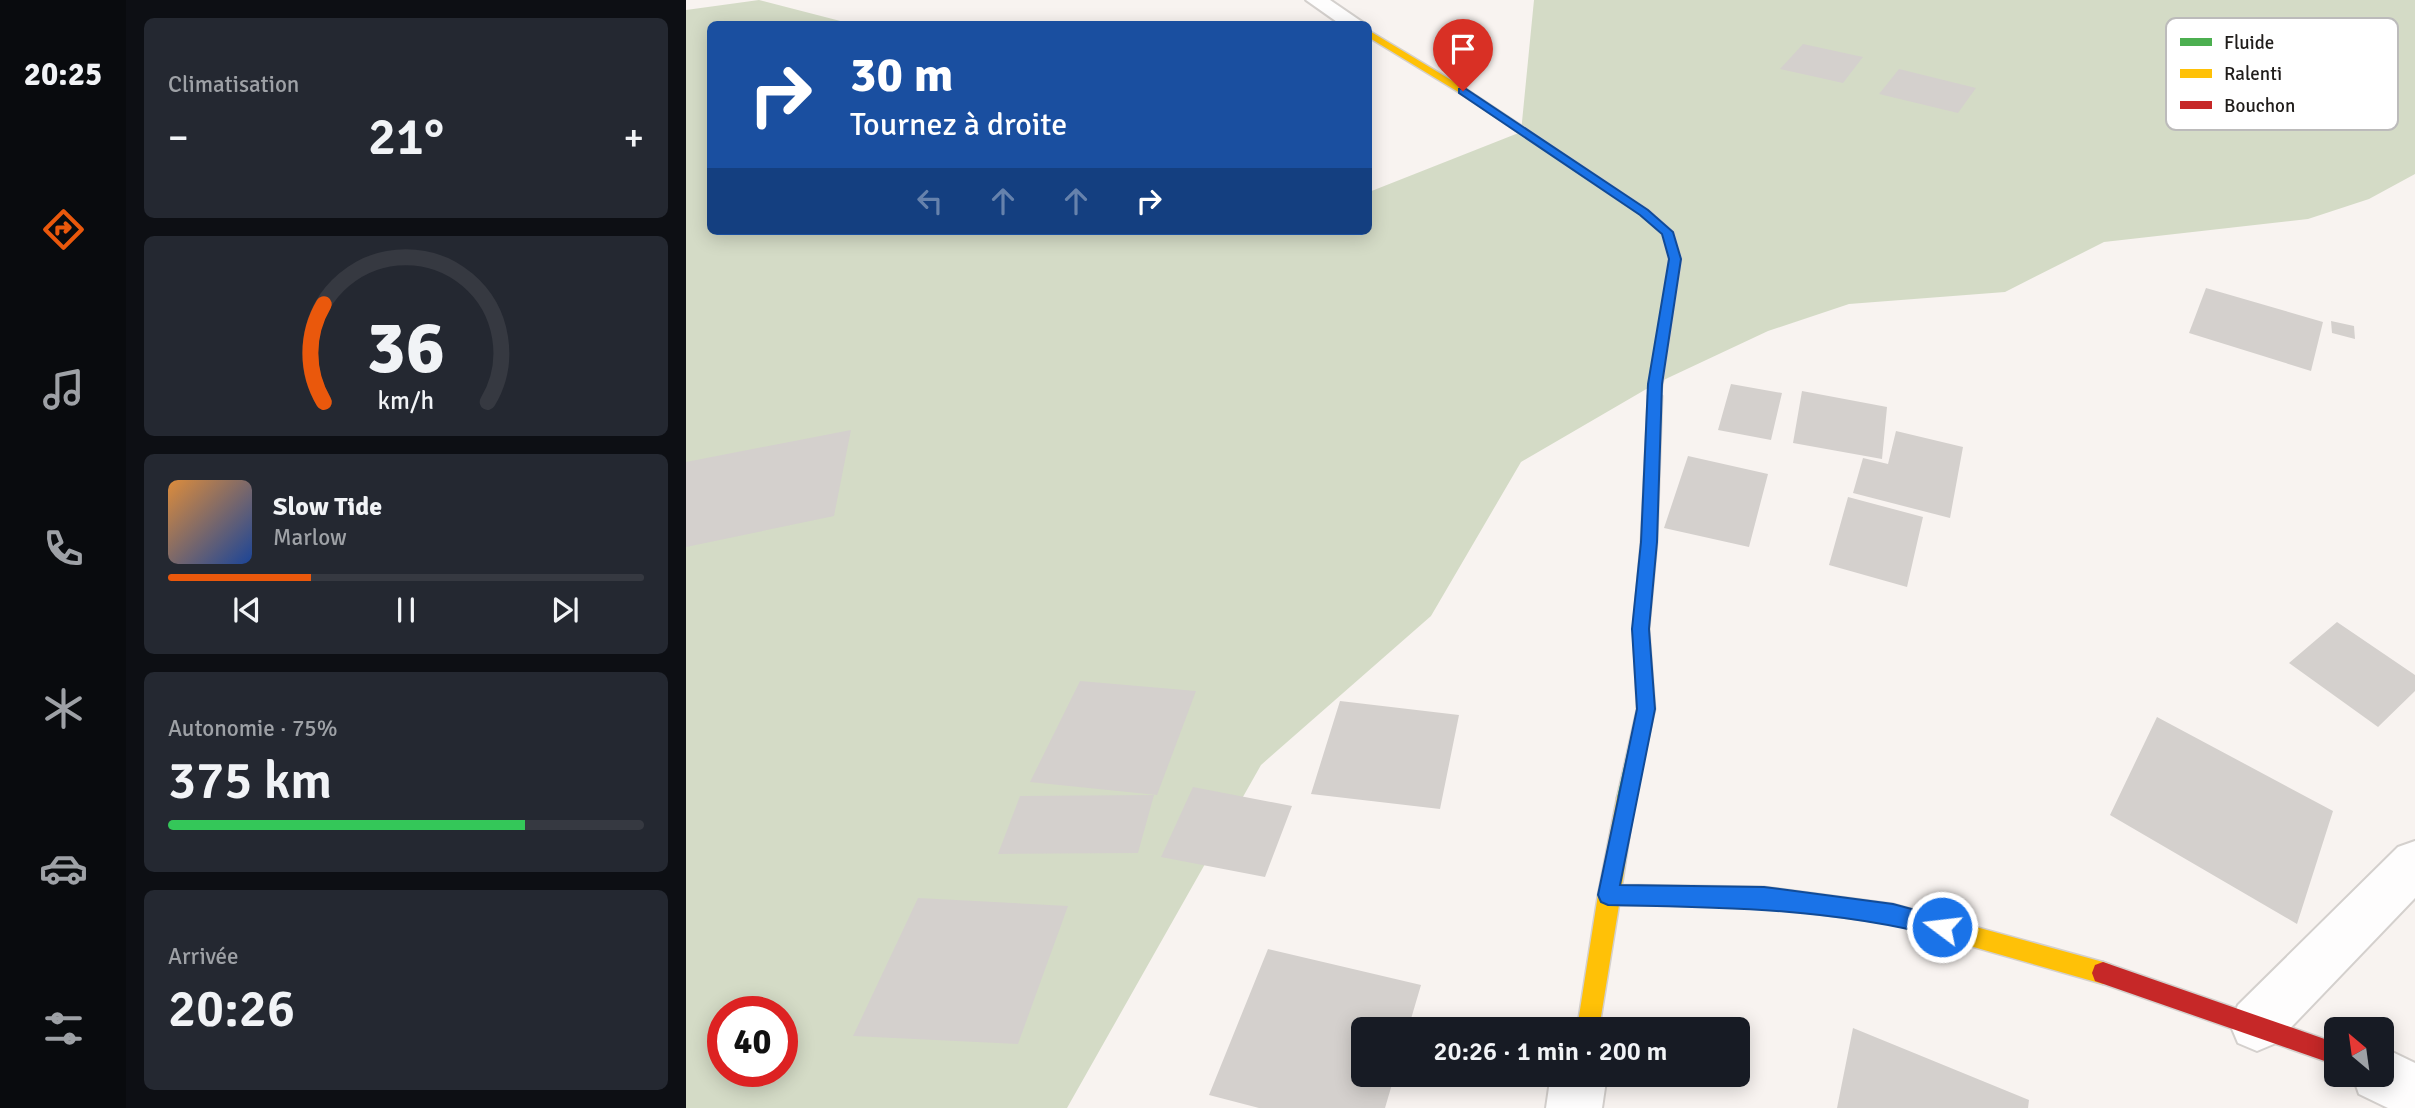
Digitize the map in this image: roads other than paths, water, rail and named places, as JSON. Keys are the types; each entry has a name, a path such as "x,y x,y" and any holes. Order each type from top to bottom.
{"street":[{"path":"1316,0 1349,21"},
{"path":"1372,35 1463,91 1644,212 1667,232 1675,259 1655,384 1649,542 1641,629 1646,709 1608,895 1600,971 1590,1017"},
{"path":"2257,1024 2415,864"},
{"path":"1608,895 1764,897 1893,914 2015,946 2257,1024 2324,1049"},
{"path":"2394,1082 2415,1092"},
{"path":"1574,1108 1577,1087"}]}
